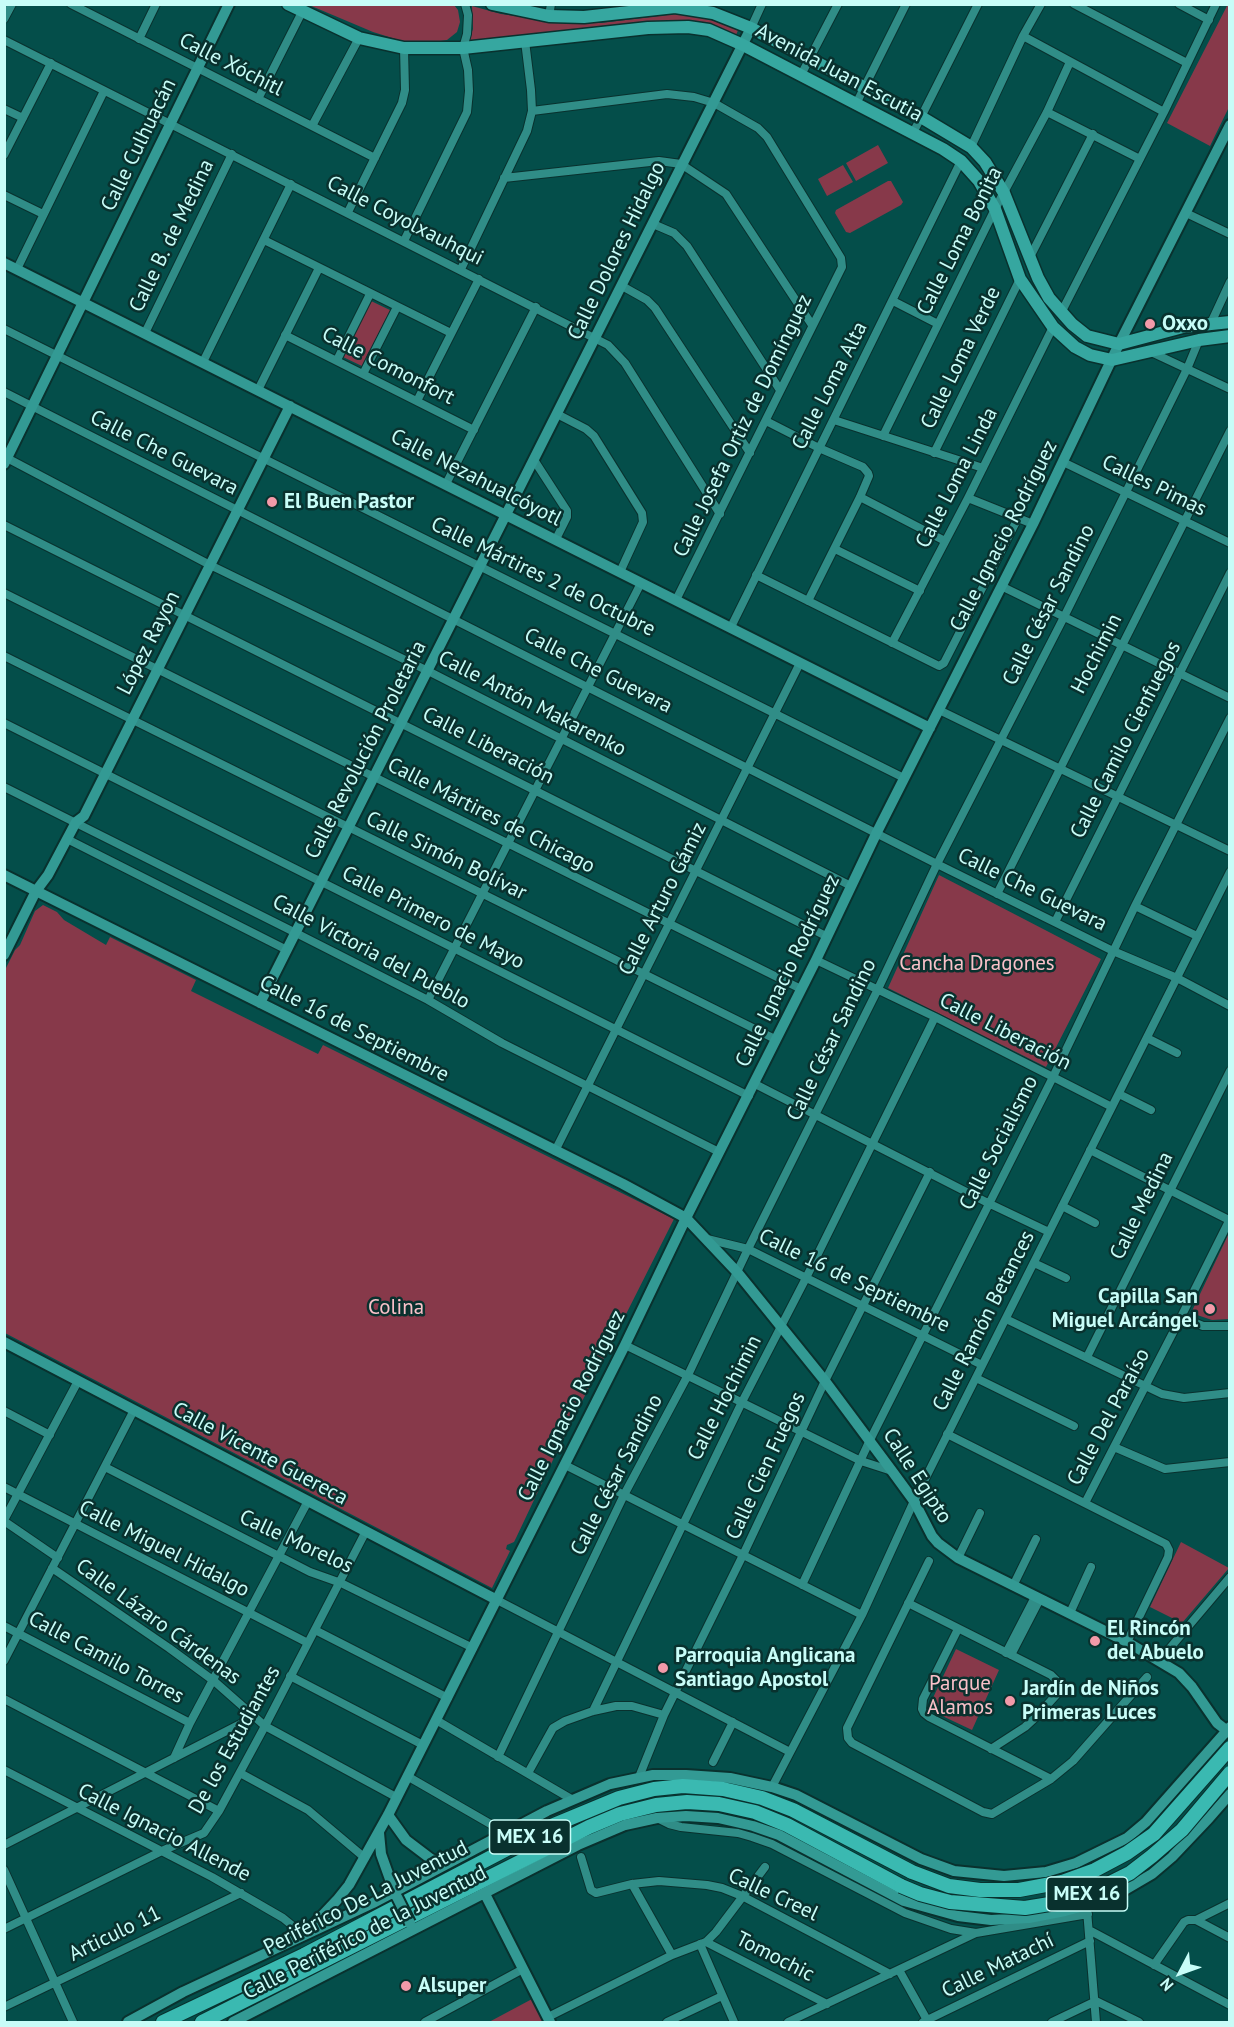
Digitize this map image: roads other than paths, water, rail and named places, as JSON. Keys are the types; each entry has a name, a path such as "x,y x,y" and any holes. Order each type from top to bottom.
{"highway":[{"name":"Periférico De La Juventud","path":"164,2022 304,1955 549,1827 619,1798 654,1789 683,1786 723,1789 762,1798 793,1810 912,1872 949,1886 980,1890 1018,1890 1062,1882 1095,1870 1127,1853 1154,1834 1230,1748"},
{"name":"Periférico De La Juventud","path":"202,2022 589,1827 620,1814 687,1802 720,1804 755,1812 787,1825 920,1894 950,1902 1025,1908 1062,1902 1092,1892 1130,1873 1182,1830 1230,1773"}],"main road":[{"name":"Calle Culhuacán","path":"6,460 229,4"},
{"name":"Avenida Juan Escutia","path":"288,4 358,38 404,48 463,48 648,28 698,28 728,37 913,133 961,161 979,181 995,209 1020,279 1053,327 1076,347 1090,355 1112,360 1199,340 1230,336"},
{"name":"Avenida Juan Escutia","path":"492,4 584,16 644,7 675,7 713,13 751,28 921,117 971,147 985,162 1004,193 1038,278 1060,313 1087,336 1119,344 1183,327 1230,322"},
{"path":"644,7 648,28"},
{"name":"Calle Dolores Hidalgo","path":"506,515 751,28"},
{"name":"Calle Ignacio Rodríguez","path":"303,1936 337,1900 379,1833 625,1345 877,832 1064,462 1119,344 1230,126"},
{"name":"Calle Nezahualcóyotl","path":"4,263 930,728"},
{"name":"López Rayon","path":"4,955 36,891 48,875 76,822 84,816 290,406"},
{"name":"Calle Revolución Proletaria","path":"260,1004 506,515"},
{"name":"Calle 16 de Septiembre","path":"4,875 623,1184 686,1218"},
{"name":"Calle Egipto","path":"686,1218 737,1272 870,1440 914,1502 938,1543 958,1558 1127,1642 1159,1661 1185,1679 1217,1723 1229,1731"},
{"name":"Calle Vicente Guereca","path":"4,1342 497,1600"},
{"name":"Calle Periférico de la Juventud","path":"128,2022 183,1992 396,1894 445,1864 547,1811 610,1784 639,1777 686,1774 730,1778 772,1787 796,1795 921,1859 954,1871 1004,1876 1046,1872 1076,1863 1127,1838 1146,1822 1229,1731"},
{"path":"1199,1764 1216,1772 1230,1792"},
{"name":"Calle Periférico de la Juventud","path":"233,2022 412,1926 485,1894 611,1829 657,1818 686,1816 718,1818 739,1828 779,1835 904,1901 958,1916 991,1920 1029,1918 1087,1910 1123,1891 1152,1874 1172,1857 1230,1792"},
{"path":"388,1815 396,1828 418,1850 445,1864"},
{"path":"379,1833 381,1854 396,1894 412,1926"},
{"path":"485,1894 549,2020"}],"street":[{"path":"4,19 12,4"},
{"name":"Calle Xóchitl","path":"71,4 83,7 139,39 375,158"},
{"path":"139,39 156,4"},
{"path":"404,240 467,112 469,80 463,48 467,34 468,15 465,4"},
{"name":"Calle Dolores Hidalgo","path":"751,28 762,4"},
{"path":"801,75 838,4"},
{"path":"856,104 906,4"},
{"path":"913,133 978,4"},
{"path":"971,147 1023,36 1041,4"},
{"path":"1074,4 1187,63"},
{"path":"1179,4 1209,20"},
{"path":"1060,313 1164,112 1216,4"},
{"path":"258,99 302,12"},
{"path":"1023,36 1164,112"},
{"path":"312,126 358,38"},
{"name":"Calle Coyolxauhqui","path":"4,40 596,338 613,350 625,363 720,514"},
{"path":"461,269 527,131 532,111 531,77 525,41"},
{"path":"348,212 404,97 404,48"},
{"name":"Calle Loma Bonita","path":"882,436 995,209 1047,112 1070,62"},
{"path":"4,155 51,63"},
{"path":"17,269 105,91"},
{"path":"532,111 667,94 694,97 714,103"},
{"name":"Calle Josefa Ortiz de Domínguez","path":"676,600 842,267 840,254 767,137 758,128 714,103"},
{"path":"4,109 23,118"},
{"path":"1047,112 1140,159"},
{"path":"1030,257 1093,134"},
{"name":"Calle B. de Medina","path":"145,333 232,154"},
{"path":"504,178 659,161 681,164 726,194 812,325"},
{"name":"Calle Loma Alta","path":"731,627 961,161"},
{"path":"202,362 291,184"},
{"path":"4,195 43,214"},
{"path":"1186,213 1230,234"},
{"path":"653,224 674,233 687,246 780,390"},
{"path":"264,240 451,333"},
{"path":"258,390 319,268"},
{"path":"417,401 479,279"},
{"name":"Calle Loma Verde","path":"934,453 1020,279"},
{"path":"1211,323 1230,282"},
{"path":"622,286 647,300 656,308 750,453"},
{"path":"337,360 370,294"},
{"path":"893,301 938,324"},
{"path":"363,374 397,307"},
{"path":"446,484 536,307"},
{"name":"Calle Loma Linda","path":"892,643 968,498 1053,327"},
{"name":"Calle Mártires 2 de Octubre","path":"4,329 904,778"},
{"name":"Calle Comonfort","path":"285,335 474,430"},
{"name":"Calle César Sandino","path":"498,1756 624,1495 688,1375 937,864 1064,617 1187,369 1199,340"},
{"path":"1151,352 1230,389"},
{"name":"Calle Che Guevara","path":"4,392 937,864 1113,951 1177,978 1230,1006"},
{"path":"557,414 594,435 642,513 643,522 620,572"},
{"path":"834,420 983,468"},
{"path":"766,421 866,469 869,476 808,601"},
{"name":"Hochimin","path":"997,894 1230,430"},
{"name":"Calle Antón Makarenko","path":"6,460 210,565 428,671 851,886"},
{"path":"534,460 567,513 556,539"},
{"name":"Calles Pimas","path":"1064,462 1230,543"},
{"path":"860,497 945,541"},
{"path":"968,498 1033,524"},
{"path":"756,575 937,666 944,663 1018,518"},
{"name":"Calle Liberación","path":"4,525 826,936"},
{"path":"835,549 920,591"},
{"name":"Calle Camilo Cienfuegos","path":"1055,922 1230,573"},
{"path":"428,1000 641,583"},
{"path":"1001,586 1230,698"},
{"name":"Calle Mártires de Chicago","path":"4,593 801,989"},
{"name":"Calle Simón Bolívar","path":"4,656 775,1039"},
{"name":"Calle Arturo Gámiz","path":"555,1151 800,663"},
{"path":"939,710 1230,852"},
{"name":"Calle Socialismo","path":"802,1585 870,1440 1230,718"},
{"name":"Calle Primero de Mayo","path":"4,723 748,1096"},
{"name":"Calle Victoria del Pueblo","path":"4,787 428,1000 502,1043 719,1152"},
{"path":"67,838 287,950"},
{"name":"Calle Ramón Betances","path":"772,1787 862,1616 947,1434 1230,872"},
{"path":"1135,906 1197,936"},
{"name":"Calle Liberación","path":"816,960 935,1017 1112,1107"},
{"name":"Calle Hochimin","path":"593,1711 742,1402 935,1017"},
{"path":"1147,1038 1177,1053"},
{"name":"Calle Medina","path":"1087,1358 1230,1071"},
{"path":"755,1084 1049,1232"},
{"path":"1119,1094 1151,1110"},
{"path":"1090,1150 1229,1219"},
{"name":"Calle Cien Fuegos","path":"639,1777 664,1715 825,1382 930,1172"},
{"path":"1062,1206 1095,1223"},
{"name":"Calle Del Paraíso","path":"1084,1503 1181,1317 1229,1219"},
{"name":"Calle 16 de Septiembre","path":"707,1239 748,1250 982,1365"},
{"path":"1034,1263 1066,1278"},
{"path":"1181,1317 1203,1326 1230,1326"},
{"path":"1006,1319 1145,1387 1174,1397 1230,1393"},
{"path":"625,1345 861,1461 892,1471"},
{"path":"976,1378 1074,1426"},
{"path":"4,1520 78,1381"},
{"path":"4,1661 135,1410"},
{"path":"4,1411 50,1435"},
{"path":"947,1434 1166,1544 1169,1550 1168,1557 1127,1642"},
{"path":"1114,1447 1165,1468 1230,1462"},
{"path":"565,1465 862,1616"},
{"name":"Calle Morelos","path":"105,1467 310,1572 340,1583 473,1648"},
{"name":"Calle Miguel Hidalgo","path":"4,1487 308,1643"},
{"path":"174,1758 190,1723 308,1501"},
{"path":"958,1558 980,1513"},
{"name":"Calle Lázaro Cárdenas","path":"4,1520 58,1558"},
{"name":"De los Estudiantes","path":"4,1929 164,1850 204,1833 240,1773 366,1531"},
{"path":"1013,1586 1036,1539"},
{"path":"929,1561 847,1728 848,1738 852,1743 988,1814 996,1813 1051,1779 1073,1761 1147,1677"},
{"path":"1070,1613 1091,1567"},
{"name":"Calle Lázaro Cárdenas","path":"52,1568 214,1681 265,1726 396,1797"},
{"path":"1159,1661 1230,1577"},
{"path":"1008,1654 1038,1598"},
{"path":"497,1600 616,1664 790,1752"},
{"path":"908,1604 1055,1678 1058,1682 1059,1690 1038,1716 991,1749"},
{"name":"Calle Camilo Torres","path":"4,1626 190,1723"},
{"path":"958,1629 923,1700 922,1708 929,1717 1051,1779"},
{"path":"315,1630 448,1698"},
{"path":"290,1676 423,1745"},
{"path":"4,1699 219,1811"},
{"path":"528,1773 554,1728 565,1721 616,1706 632,1706 664,1715"},
{"path":"4,1845 254,1717"},
{"path":"436,1720 573,1800"},
{"path":"713,1762 733,1722"},
{"name":"Calle Ignacio Allende","path":"5,1770 164,1850 284,1918 303,1936"},
{"path":"240,1773 308,1810 365,1858"},
{"path":"407,1776 506,1833"},
{"path":"739,1828 905,1913 951,1929 976,1933"},
{"name":"Calle Creel","path":"581,1857 591,1890 596,1893 632,1884 659,1881 707,1885 742,1896 890,1974"},
{"path":"549,2020 672,1955 703,1943 716,1932 765,1867"},
{"path":"4,1870 73,2022"},
{"path":"632,1884 672,1955"},
{"name":"Articulo 11","path":"4,2007 241,1893"},
{"path":"1154,1965 1185,1922 1196,1920 1230,1903"},
{"path":"788,2022 976,1933 1087,1910 1096,2022"},
{"path":"1196,1920 1230,1938"},
{"path":"1089,1930 1230,2006"},
{"name":"Calle Matachí","path":"925,2021 1090,1941"},
{"path":"703,1943 734,2022"},
{"name":"Tomochic","path":"703,1943 827,2004"},
{"path":"425,2022 523,1969"},
{"path":"899,1970 925,2021"},
{"path":"668,2022 722,1996"},
{"path":"1052,2022 1095,2001"},
{"path":"1095,2001 1138,2022"}],"place":[{"name":"Oxxo","path":"1150,324"},
{"name":"El Buen Pastor","path":"272,502"},
{"name":"Capilla San Miguel Arcángel","path":"1210,1309"},
{"name":"El Rincón del Abuelo","path":"1095,1641"},
{"name":"Parroquia Anglicana Santiago Apostol","path":"663,1668"},
{"name":"Jardín de Niños Primeras Luces","path":"1010,1701"},
{"name":"Alsuper","path":"406,1986"}],"park label":[{"name":"Cancha Dragones","path":"977,964"},
{"name":"Colina","path":"396,1308"},
{"name":"Parque Alamos","path":"960,1696"}]}
